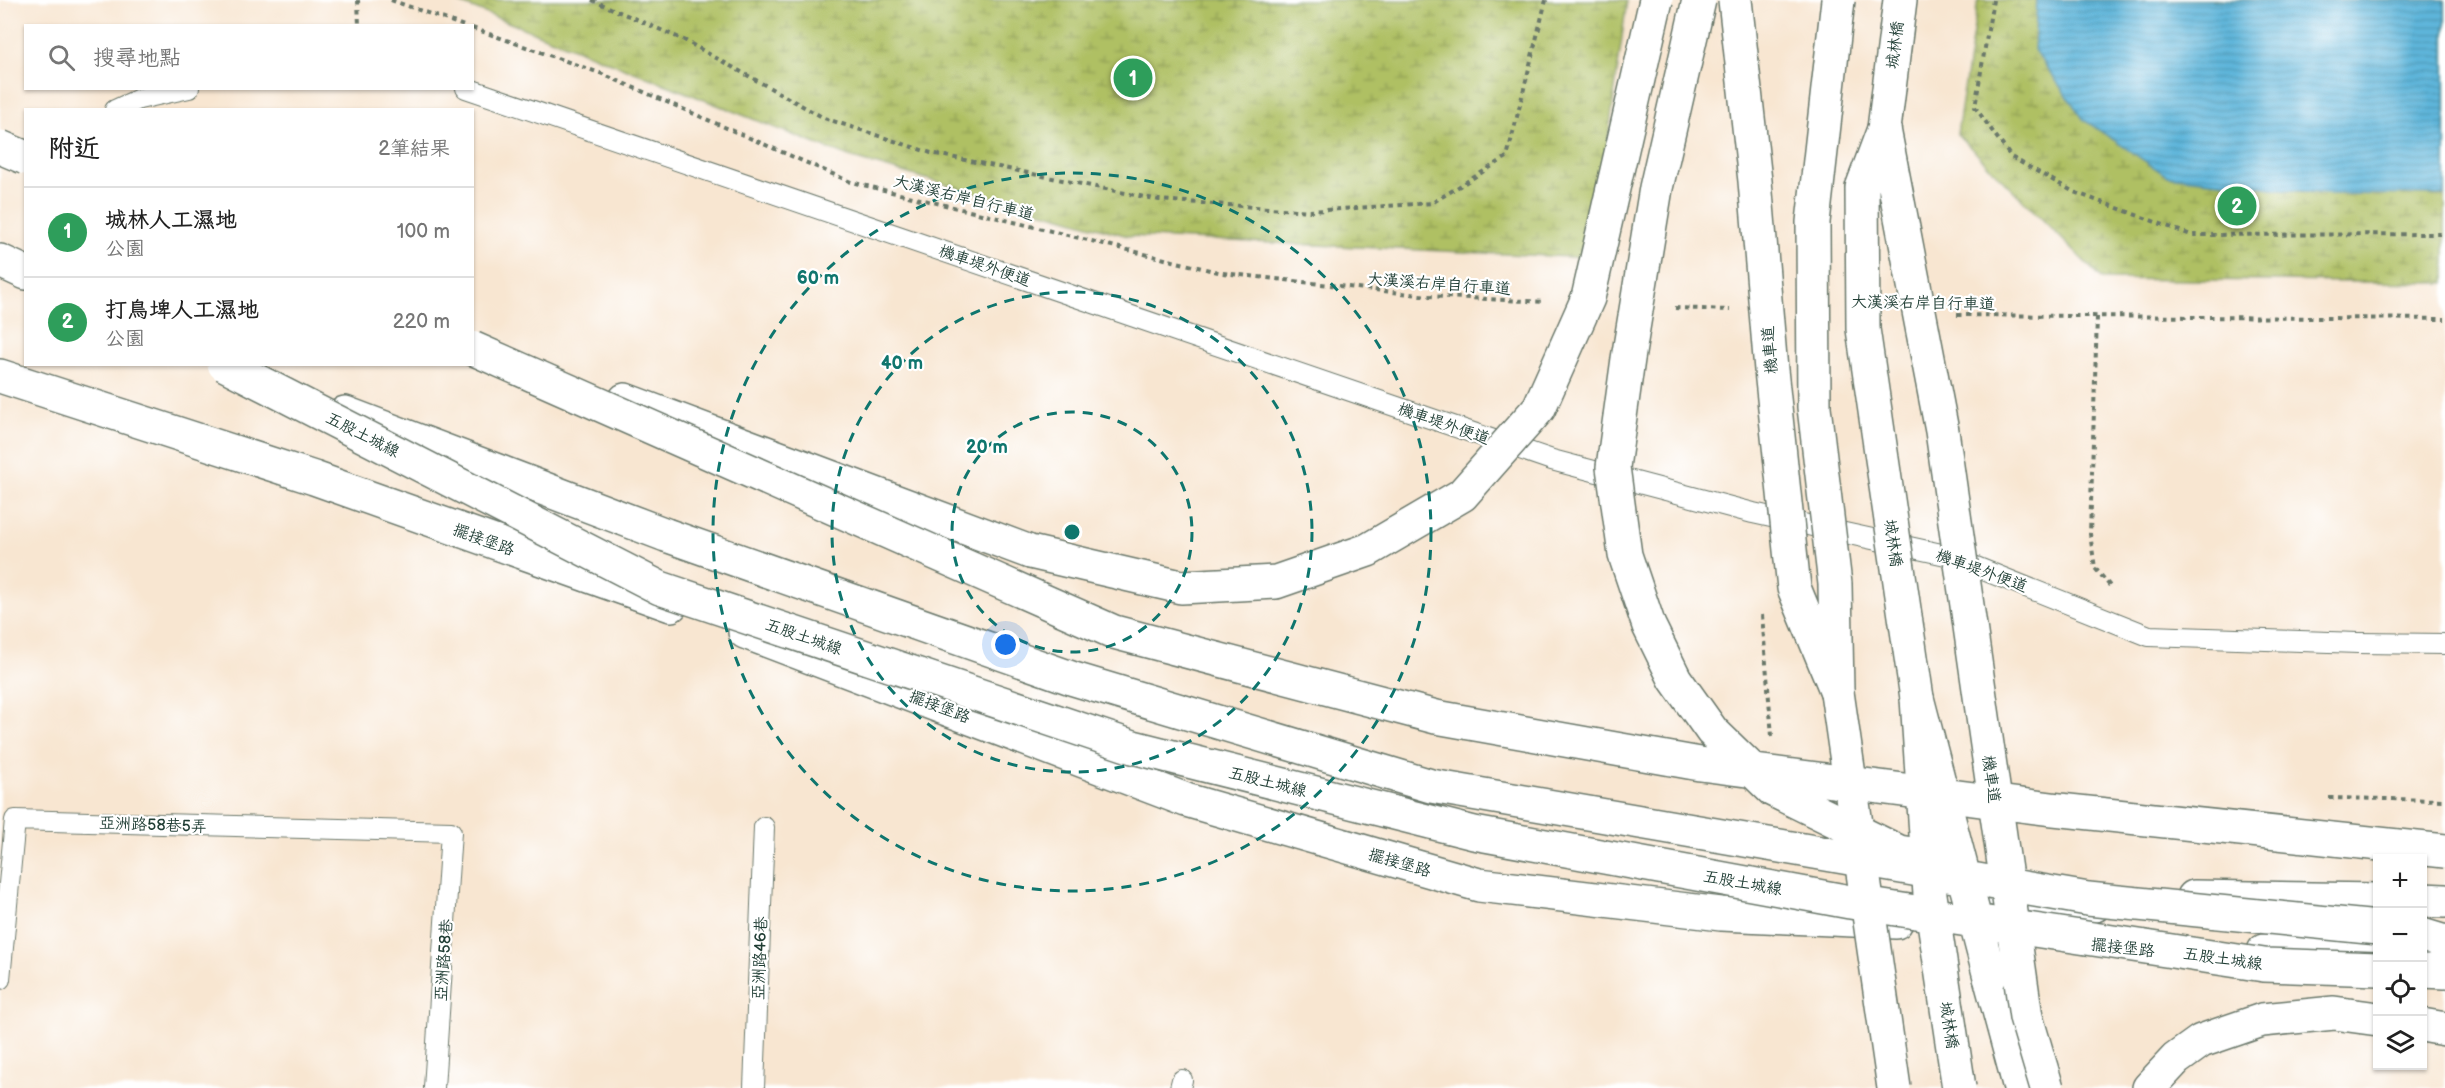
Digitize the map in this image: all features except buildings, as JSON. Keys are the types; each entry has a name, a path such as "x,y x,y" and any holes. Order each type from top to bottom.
{"main road":[{"path":"474,345 1030,552 1181,587 1276,582 1368,550 1462,495 1539,408 1588,298 1656,0"},
{"path":"1699,0 1656,188 1613,467 1625,555 1649,626 1675,680 1712,732 1773,790 1899,852 2088,880 2373,912"},
{"name":"機車道","path":"1735,0 1755,181 1771,370 1794,588 1837,692"},
{"path":"1838,0 1813,222 1814,408 1835,584 1837,692 1894,1088"},
{"name":"城林橋","path":"1900,0 1884,129 1862,188 1863,329 1917,698 1930,895 1959,1088"},
{"name":"機車道","path":"1884,129 1942,431 2026,1017 2048,1088"},
{"path":"0,147 24,157"},
{"path":"0,261 24,272"},
{"path":"474,349 1113,632 1436,717 1700,764 2052,808 2445,851"},
{"name":"五股土城線","path":"228,366 660,588 1133,747 1474,833 1838,900 2264,965 2373,969"},
{"name":"擺接堡路","path":"0,376 314,478 728,626 1186,800 1479,885 1721,914 1905,923 2180,953 2373,949"},
{"path":"262,382 666,535 1074,679 1431,786 2088,899 2373,928"},
{"path":"1917,698 2020,1088"},
{"name":"擺接堡路","path":"1905,923 2182,897 2373,900"},
{"path":"2427,900 2445,901"},
{"path":"2427,919 2445,921"},
{"path":"2427,937 2445,942"},
{"path":"2427,948 2445,947"},
{"path":"2427,971 2445,972"},
{"path":"1990,977 2006,1088"},
{"path":"2149,1088 2176,1059 2201,1041 2262,1020 2334,1013 2373,1018"},
{"path":"2427,1026 2445,1029"}],"lane":[{"path":"119,108 139,99 180,90"},
{"name":"機車堤外便道","path":"472,90 1552,460 1753,513 1946,555 2149,636 2445,644"},
{"path":"0,159 24,149"},
{"name":"亞洲路58巷5弄","path":"0,979 15,820 451,832"},
{"name":"亞洲路46巷","path":"754,1088 764,827"},
{"name":"亞洲路58巷","path":"434,1088 451,832"}],"path":[{"path":"358,0 359,24"},
{"path":"391,0 458,24"},
{"path":"591,0 684,40 824,118 931,153 1159,200 1310,211 1432,203 1507,157 1546,0"},
{"path":"1993,0 1975,107 2011,158 2074,192 2191,235 2445,234"},
{"name":"大漢溪右岸自行車道","path":"474,29 600,73 851,182 1222,273 1428,297 1546,302"},
{"path":"1664,307 1735,310"},
{"name":"大漢溪右岸自行車道","path":"1945,314 2445,319"},
{"path":"2097,317 2090,534 2095,568 2116,593"},
{"path":"1767,668 1773,739"}],"green space":[{"path":"452,0 1627,0 1592,258 1128,236 849,157"},
{"path":"1978,0 2445,0 2445,283 2102,279 1957,134"}],"water":[{"path":"2037,0 2445,0 2445,195 2325,194 2167,176 2084,120 2034,50"}],"place":[{"name":"城林人工濕地","path":"1133,78"},
{"name":"打鳥埤人工濕地","path":"2237,206"}]}
